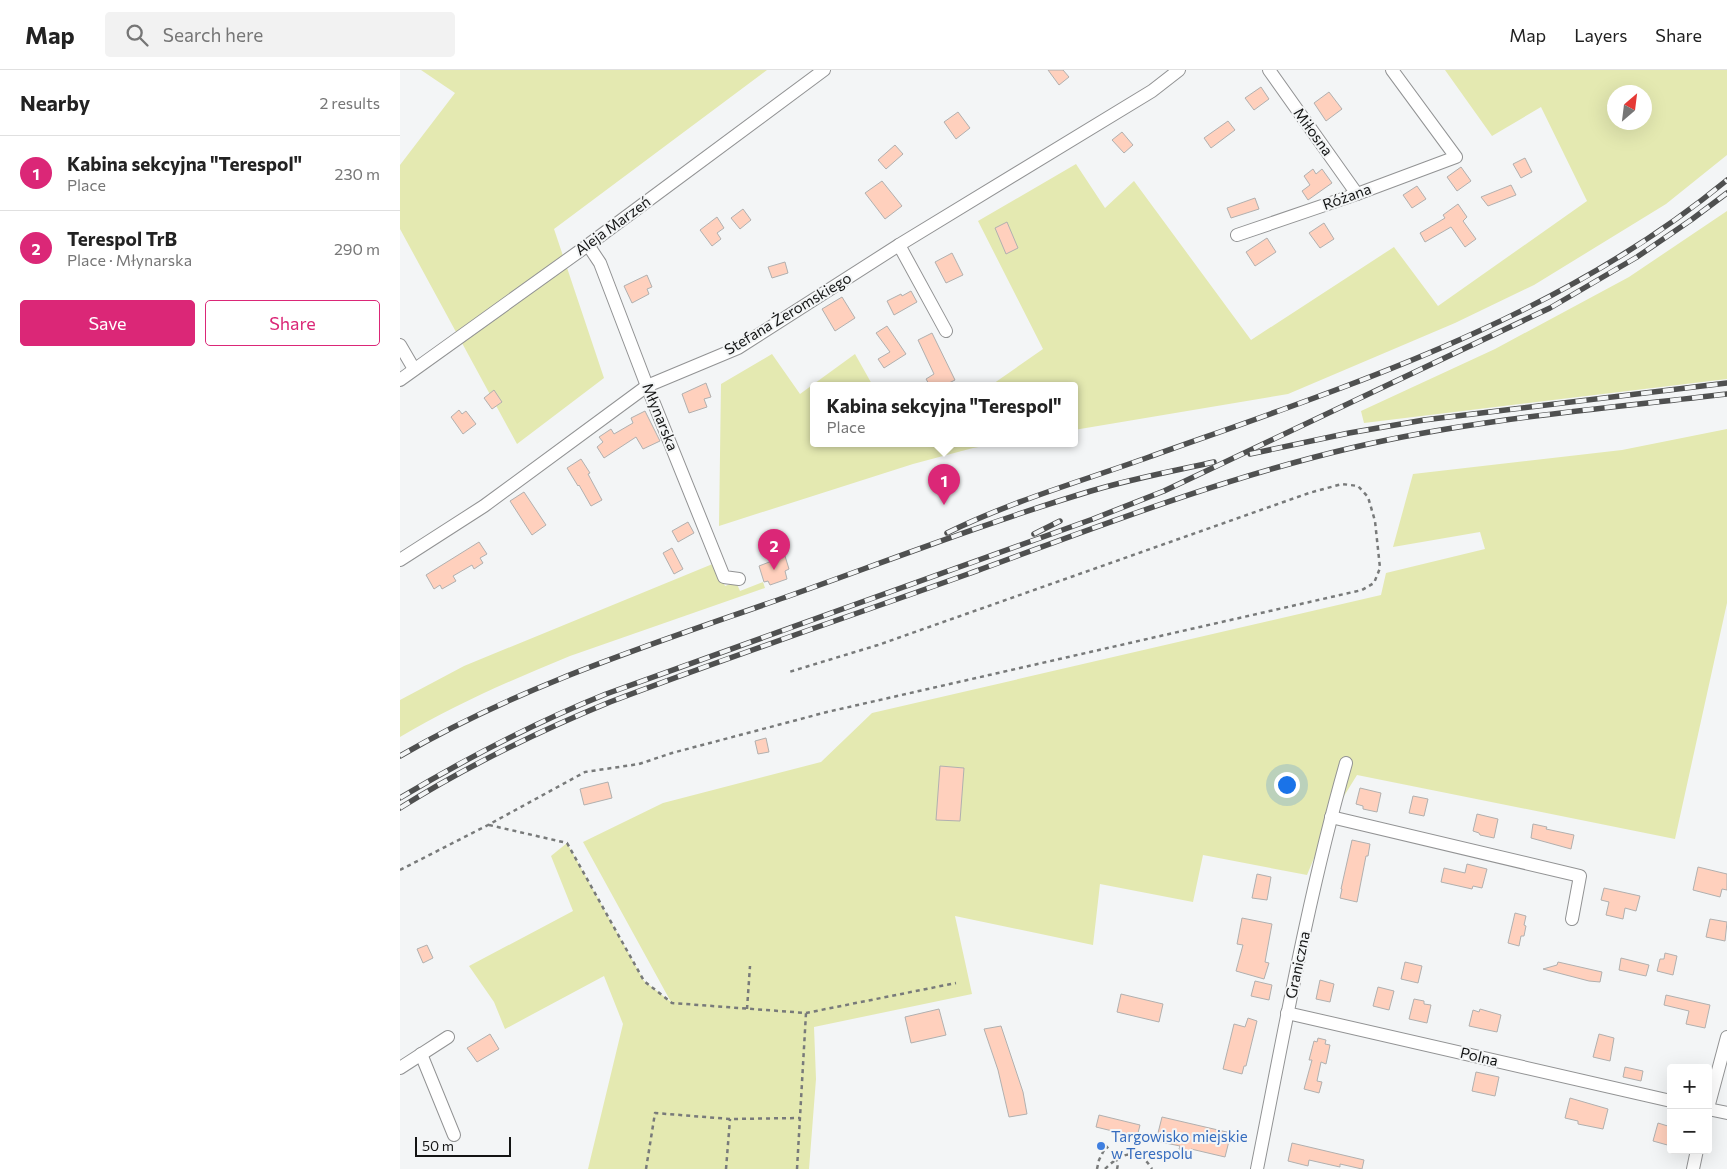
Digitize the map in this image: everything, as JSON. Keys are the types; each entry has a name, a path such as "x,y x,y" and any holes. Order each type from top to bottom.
{"street":[{"name":"Aleja Marzeń","path":"400,380 588,245 824,70"},
{"name":"Stefana Żeromskiego","path":"400,560 484,506 647,386 738,348 899,245 1152,91 1179,70"},
{"name":"Miłosna","path":"1268,70 1357,194"},
{"name":"Różana","path":"1237,235 1357,194 1456,157 1392,70"},
{"name":"Młynarska","path":"588,245 600,263 724,577 739,579"},
{"path":"899,245 946,331"},
{"path":"400,345 414,369"},
{"name":"Graniczna","path":"1257,1169 1287,1013 1331,817 1346,763"},
{"path":"1331,817 1580,876 1572,919"},
{"name":"Polna","path":"1287,1013 1667,1100"},
{"path":"400,1068 448,1037"},
{"path":"1712,1094 1727,1037"},
{"path":"421,1054 454,1135"},
{"path":"1712,1110 1727,1113"},
{"path":"1693,1169 1697,1154"}],"path":[{"path":"400,870 585,772 639,764 672,753 827,712 1362,590 1374,584 1380,568 1375,521 1368,496 1358,486 1342,484 1317,491 1064,578 878,645 789,672"},
{"path":"488,825 567,843 644,981 672,1003 806,1013 956,983"},
{"path":"747,1009 750,966"},
{"path":"797,1169 806,1013"},
{"path":"646,1169 655,1112 730,1119 800,1118"},
{"path":"726,1169 730,1119"},
{"path":"1097,1169 1106,1146 1117,1158 1119,1163 1117,1169"},
{"path":"1105,1169 1122,1155 1137,1155 1146,1160 1152,1169"}],"green space":[{"path":"421,70 767,70 554,229 604,378 517,444 400,229 400,165 455,93"},
{"path":"1445,70 1727,70 1727,155 1666,204 1534,285 1455,323 1288,394 1078,429 1078,382 996,382 1043,349 978,221 1076,164 1105,208 1134,181 1251,340 1394,247 1438,306 1587,201 1541,107 1492,136"},
{"path":"1727,211 1727,379 1364,423 1361,411 1495,349 1629,277"},
{"path":"772,354 800,394 810,387 810,447 979,447 913,464 719,526 721,384"},
{"path":"855,354 871,382 816,382"},
{"path":"1727,429 1727,603 1675,839 1357,775 1331,817 1307,875 1203,855 1193,902 1100,884 1093,945 955,916 972,994 814,1027 816,1079 809,1169 588,1169 623,1024 604,976 505,1029 494,1002 469,966 573,911 551,856 567,843 644,981 671,1002 583,842 663,803 821,762 872,713 1381,595 1386,573 1485,549 1480,532 1393,547 1413,474 1622,450"},
{"path":"715,563 725,586 736,582 740,591 763,582 765,588 570,656 526,674 441,714 400,737 400,700 464,666"}],"building":[{"path":"1048,70 1063,70 1069,77 1059,85"},
{"path":"1261,87 1269,99 1254,110 1245,98"},
{"path":"1329,92 1342,109 1326,121 1314,103"},
{"path":"958,112 970,128 956,139 944,122"},
{"path":"1228,121 1235,130 1211,148 1204,138"},
{"path":"1122,132 1133,145 1124,153 1112,140"},
{"path":"895,145 903,154 886,169 878,160"},
{"path":"1525,158 1532,172 1521,178 1513,164"},
{"path":"1461,167 1471,181 1457,191 1447,177"},
{"path":"1313,169 1316,174 1322,169 1332,183 1308,200 1302,191 1310,185 1304,176"},
{"path":"882,181 902,206 885,219 865,193"},
{"path":"1511,185 1516,195 1488,206 1481,197"},
{"path":"1417,186 1426,199 1412,208 1403,195"},
{"path":"1255,198 1259,209 1231,218 1227,208"},
{"path":"1458,204 1467,217 1463,221 1476,239 1465,247 1451,227 1425,242 1420,233 1445,218 1443,215"},
{"path":"743,209 751,220 740,229 731,218"},
{"path":"717,217 724,228 717,233 721,239 712,246 700,230"},
{"path":"1007,222 1018,248 1006,254 995,228"},
{"path":"1324,223 1334,239 1320,248 1309,233"},
{"path":"1267,238 1276,252 1255,266 1246,252"},
{"path":"952,253 963,275 946,283 935,262"},
{"path":"785,262 788,273 772,278 768,267"},
{"path":"647,275 652,287 647,289 649,294 632,303 624,286"},
{"path":"911,291 917,302 894,315 887,301"},
{"path":"842,297 855,318 835,331 822,309"},
{"path":"887,326 906,354 884,368 878,359 890,352 876,333"},
{"path":"932,333 955,380 951,382 928,382 926,379 934,374 918,340"},
{"path":"706,383 711,397 704,399 707,407 689,413 682,394"},
{"path":"494,390 502,402 492,409 484,398"},
{"path":"459,410 462,414 466,411 476,424 463,434 451,417"},
{"path":"645,411 660,441 643,449 636,437 604,458 597,447 603,442 599,437 611,429 614,434 633,423 631,418"},
{"path":"581,459 590,473 588,474 602,500 591,506 567,468"},
{"path":"524,492 546,525 532,535 510,501"},
{"path":"688,522 694,533 678,542 672,531"},
{"path":"479,542 487,554 480,558 483,563 474,569 472,565 453,576 456,581 442,589 440,585 434,589 426,575"},
{"path":"672,548 683,569 674,574 663,553"},
{"path":"785,556 789,569 785,571 787,579 770,585 768,581 764,582 759,566"},
{"path":"766,738 769,752 758,754 755,741"},
{"path":"940,766 964,768 960,821 936,820"},
{"path":"608,782 612,798 584,805 580,789"},
{"path":"1360,788 1381,793 1377,812 1363,809 1363,806 1356,804"},
{"path":"1413,796 1428,799 1424,816 1409,813"},
{"path":"1477,814 1498,819 1494,838 1480,835 1473,831"},
{"path":"1533,824 1574,835 1571,849 1531,838"},
{"path":"1352,840 1370,844 1357,902 1340,898"},
{"path":"1467,864 1487,869 1482,888 1473,886 1472,889 1441,882 1444,868 1465,873"},
{"path":"1698,867 1727,874 1727,890 1722,889 1720,897 1693,890"},
{"path":"1257,874 1271,877 1267,900 1252,898"},
{"path":"1604,888 1640,896 1636,911 1625,908 1623,919 1606,915 1609,902 1601,900"},
{"path":"1515,913 1526,916 1524,936 1521,936 1519,946 1508,943"},
{"path":"1242,918 1272,924 1265,962 1269,963 1264,979 1236,971 1243,945 1237,944"},
{"path":"1710,919 1727,922 1725,941 1706,937"},
{"path":"427,945 433,958 423,963 417,949"},
{"path":"1665,953 1677,956 1673,975 1657,971 1660,959 1664,959"},
{"path":"1621,958 1649,965 1646,976 1619,970"},
{"path":"1405,962 1422,966 1418,983 1401,979"},
{"path":"1558,962 1602,972 1600,982 1543,969 1557,965"},
{"path":"1320,980 1334,984 1330,1002 1316,999"},
{"path":"1255,981 1272,985 1269,1000 1251,996"},
{"path":"1378,987 1394,991 1389,1010 1373,1006"},
{"path":"1121,994 1163,1004 1159,1022 1117,1012"},
{"path":"1666,995 1710,1005 1705,1028 1686,1024 1689,1011 1664,1005"},
{"path":"1414,999 1431,1005 1427,1023 1409,1019"},
{"path":"939,1009 946,1035 911,1043 905,1017"},
{"path":"1480,1009 1501,1015 1497,1032 1469,1026 1473,1010 1479,1012"},
{"path":"1248,1018 1257,1021 1246,1066 1244,1066 1242,1074 1223,1069 1234,1024 1245,1027"},
{"path":"1001,1026 1023,1092 1027,1114 1009,1117 998,1070 984,1029"},
{"path":"490,1034 499,1049 477,1062 467,1048"},
{"path":"1599,1034 1614,1038 1610,1061 1593,1057"},
{"path":"1318,1038 1326,1040 1325,1044 1330,1045 1326,1064 1321,1062 1317,1081 1322,1082 1319,1093 1304,1089 1312,1060 1309,1060 1314,1041 1317,1042"},
{"path":"1625,1067 1643,1071 1641,1081 1623,1077"},
{"path":"1476,1072 1499,1077 1495,1096 1472,1091"},
{"path":"1570,1098 1608,1109 1603,1129 1578,1124 1578,1121 1565,1118"},
{"path":"1099,1115 1140,1125 1137,1137 1096,1127"},
{"path":"1162,1117 1231,1133 1225,1157 1191,1149 1191,1152 1179,1149 1180,1146 1156,1141"},
{"path":"1658,1123 1667,1126 1667,1145 1653,1141"},
{"path":"1292,1143 1364,1160 1362,1169 1340,1164 1340,1167 1309,1160 1308,1166 1288,1161"}],"railway":[{"path":"947,533 1022,501 1301,403 1451,344 1524,310 1594,272 1662,229 1727,180"},
{"path":"400,798 501,742 606,694 1093,519 1164,491 1550,308 1637,257 1727,193"},
{"path":"1250,454 1349,433 1424,420 1727,383"},
{"path":"400,808 503,750 610,702 1205,489 1302,460 1444,429 1727,394"},
{"path":"400,756 493,708 589,667 638,649 1052,503 1152,475 1214,462"},
{"path":"1034,534 1060,521"}],"place":[{"name":"Kabina sekcyjna \"Terespol\"","path":"944,505"},
{"name":"Terespol TrB","path":"774,570"},
{"name":"Targowisko miejskie w Terespolu","path":"1101,1146"}]}
